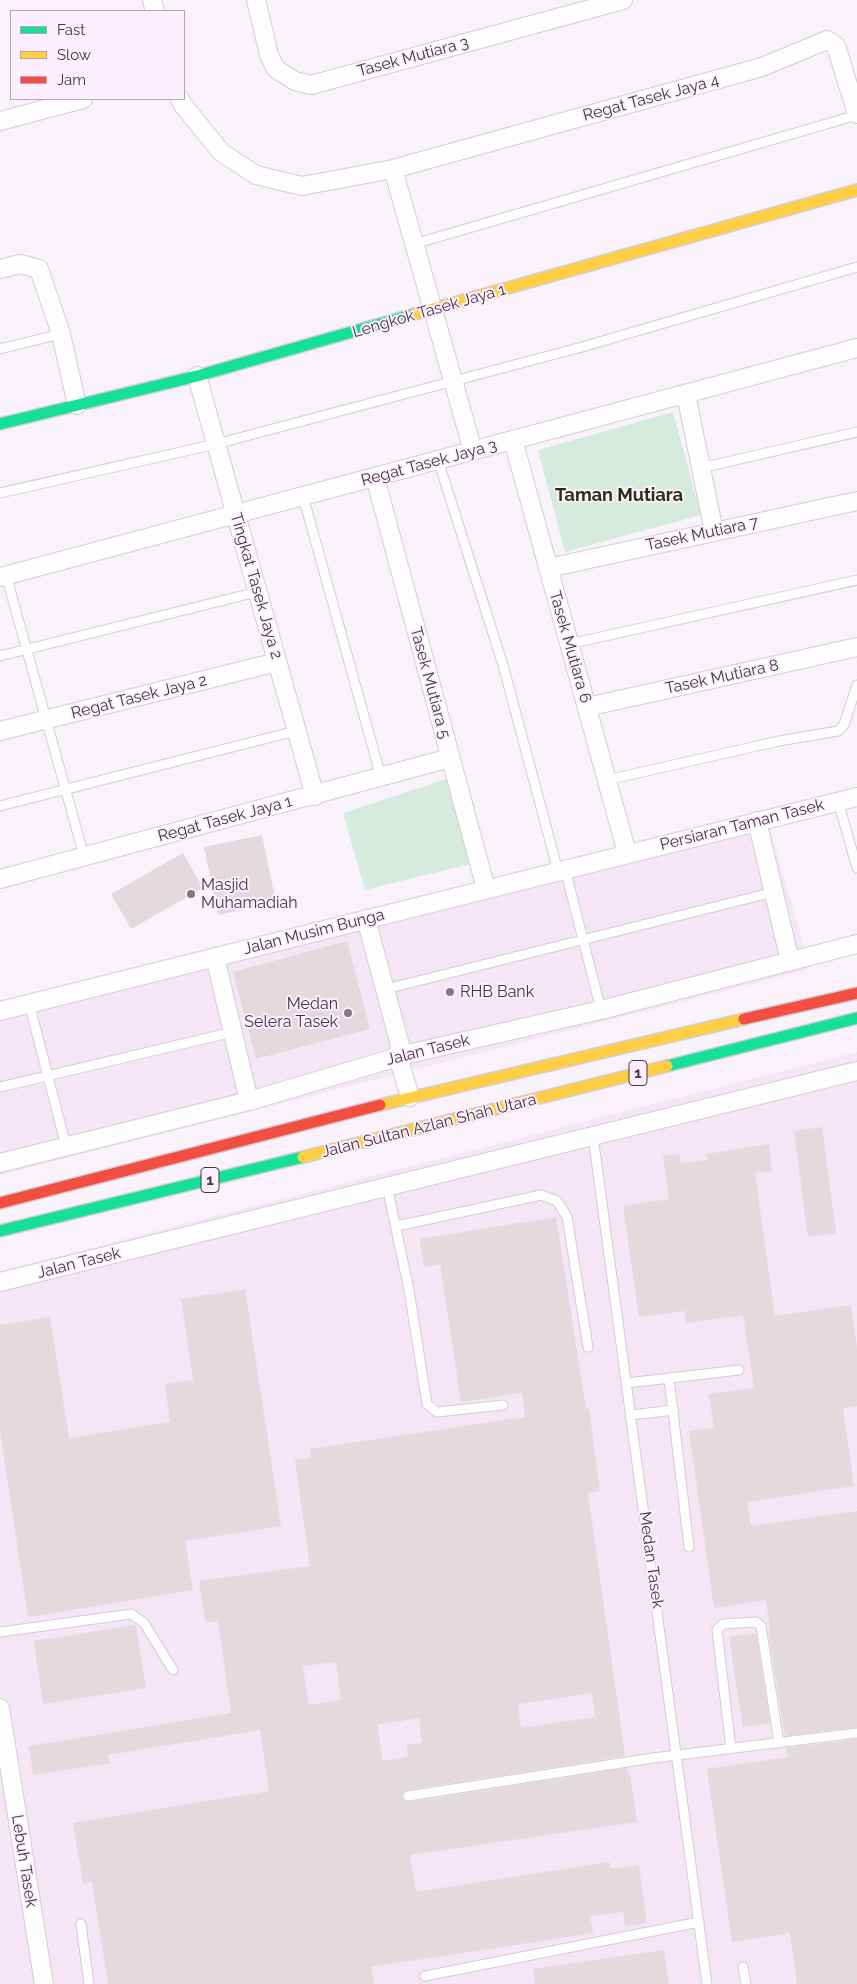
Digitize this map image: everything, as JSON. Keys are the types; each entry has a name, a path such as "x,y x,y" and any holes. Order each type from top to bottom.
{"main road":[{"name":"Lengkok Tasek Jaya 1","path":"0,424 197,376 857,190"},
{"name":"Jalan Sultan Azlan Shah Utara","path":"0,1203 419,1107 857,993"},
{"name":"Jalan Sultan Azlan Shah Utara","path":"0,1231 378,1139 857,1018"},
{"path":"378,1139 387,1131 404,1124 419,1107 492,1102 502,1108"}],"street":[{"name":"Tasek Mutiara 3","path":"256,0 269,55 276,69 295,81 312,85 623,0"},
{"name":"Regat Tasek Jaya 4","path":"393,169 762,67 828,40 836,46 857,114"},
{"path":"0,121 79,100"},
{"path":"180,100 221,152 256,175 302,186 393,169 473,451"},
{"path":"0,268 20,264 40,269 61,334 77,405"},
{"name":"Regat Tasek Jaya 3","path":"3,576 857,348"},
{"name":"Tingkat Tasek Jaya 2","path":"197,376 315,796"},
{"path":"686,394 714,532"},
{"name":"Tasek Mutiara 6","path":"512,440 627,854"},
{"name":"Tasek Mutiara 5","path":"375,477 486,889"},
{"name":"Tasek Mutiara 7","path":"548,568 857,501"},
{"name":"Tasek Mutiara 8","path":"587,707 857,647"},
{"name":"Regat Tasek Jaya 2","path":"0,731 277,662"},
{"name":"Regat Tasek Jaya 1","path":"0,879 315,796 450,758"},
{"name":"Persiaran Taman Tasek","path":"627,854 857,796"},
{"path":"757,821 790,961"},
{"name":"Jalan Musim Bunga","path":"2,1007 29,1003 627,854"},
{"path":"366,919 419,1107"},
{"name":"Jalan Tasek","path":"0,1163 249,1101 402,1052 601,1010 857,944"},
{"path":"215,957 249,1101"},
{"name":"Jalan Tasek","path":"0,1282 857,1072"},
{"name":"Lebuh Tasek","path":"0,1708 44,1984"}],"lane":[{"path":"414,244 857,114"},
{"path":"0,493 216,444 582,347 857,268"},
{"path":"0,349 61,334"},
{"path":"701,468 857,432"},
{"path":"438,460 503,665 561,870 584,940 601,1010"},
{"path":"303,496 381,777"},
{"path":"3,576 26,649 84,856"},
{"path":"569,644 857,580"},
{"path":"0,656 257,592"},
{"path":"607,780 779,741 838,731 844,726 857,685"},
{"path":"0,806 296,731"},
{"path":"838,801 857,868"},
{"path":"386,990 774,892"},
{"path":"29,1003 66,1146"},
{"path":"0,1087 47,1074 233,1032"},
{"name":"Medan Tasek","path":"593,1136 678,1756 707,1984"},
{"path":"387,1186 397,1226 428,1404 437,1412 503,1405"},
{"path":"397,1226 541,1195 557,1201 567,1217 588,1347"},
{"path":"627,1383 739,1370"},
{"path":"670,1378 690,1547"},
{"path":"631,1415 674,1410"},
{"path":"0,1632 131,1614 144,1623 173,1670"},
{"path":"731,1749 717,1630 723,1624 756,1622 761,1626 779,1743"},
{"path":"408,1796 678,1756 857,1733"},
{"path":"425,1976 699,1922"},
{"path":"81,1924 89,1984"},
{"path":"744,1967 746,1984"}],"shaded area":[{"path":"765,811 810,969 0,1175 0,1002"},
{"path":"857,1052 857,1984 0,1984 0,1271"}],"green space":[{"path":"673,412 701,515 565,552 538,450"},
{"path":"446,779 470,864 365,890 343,813"}],"building":[{"path":"262,835 276,903 218,915 204,847"},
{"path":"183,853 203,888 131,929 111,894"},
{"name":"Medan Selera Tasek","path":"347,941 370,1029 256,1059 233,972"},
{"path":"822,1127 836,1233 808,1237 794,1131"},
{"path":"769,1144 772,1171 755,1173 775,1316 851,1305 857,1348 857,1406 843,1408 854,1486 747,1502 751,1526 857,1511 857,1727 785,1736 768,1631 770,1631 766,1600 714,1608 689,1431 714,1428 709,1394 754,1388 743,1315 686,1323 684,1311 639,1317 623,1206 669,1199 663,1156 680,1154 681,1163 707,1160 706,1154"},
{"path":"556,1217 586,1409 589,1408 600,1491 588,1493 625,1756 407,1790 402,1796 403,1800 409,1802 627,1768 628,1775 630,1774 637,1822 410,1855 416,1892 609,1862 610,1869 639,1865 647,1923 625,1926 623,1912 590,1916 593,1933 371,1967 374,1984 108,1984 92,1882 83,1884 73,1823 269,1791 260,1730 108,1755 110,1763 33,1775 29,1746 231,1713 218,1621 206,1623 199,1581 310,1566 295,1460 311,1458 310,1449 525,1417 522,1393 461,1402 440,1264 424,1267 420,1239","holes":["336,1662 341,1700 309,1705 303,1666","592,1693 595,1717 521,1728 518,1704","419,1718 422,1743 407,1745 408,1757 383,1761 377,1725"]},
{"path":"245,1289 281,1526 185,1541 193,1590 28,1617 0,1431 0,1325 50,1317 69,1438 170,1422 165,1384 193,1380 181,1299"},
{"path":"136,1625 146,1688 43,1704 34,1641"},
{"path":"756,1633 770,1723 743,1727 729,1637"},
{"path":"857,1739 857,1984 797,1984 790,1933 732,1942 707,1769 788,1757 786,1748"},
{"path":"664,1950 669,1984 535,1984 533,1969"}],"traffic: fast":[{"path":"0,424 197,376 415,314"},
{"path":"667,1066 857,1018"},
{"path":"0,1231 303,1157"}],"traffic: slow":[{"path":"415,314 857,190"},
{"path":"380,1105 744,1019"},
{"path":"303,1157 667,1066"}],"traffic: jam":[{"path":"744,1019 857,993"},
{"path":"0,1203 380,1105"}],"place":[{"name":"Masjid Muhamadiah","path":"191,894"},
{"name":"RHB Bank","path":"450,992"},
{"name":"Medan Selera Tasek","path":"348,1013"}],"district":[{"name":"Taman Mutiara","path":"619,496"}]}
